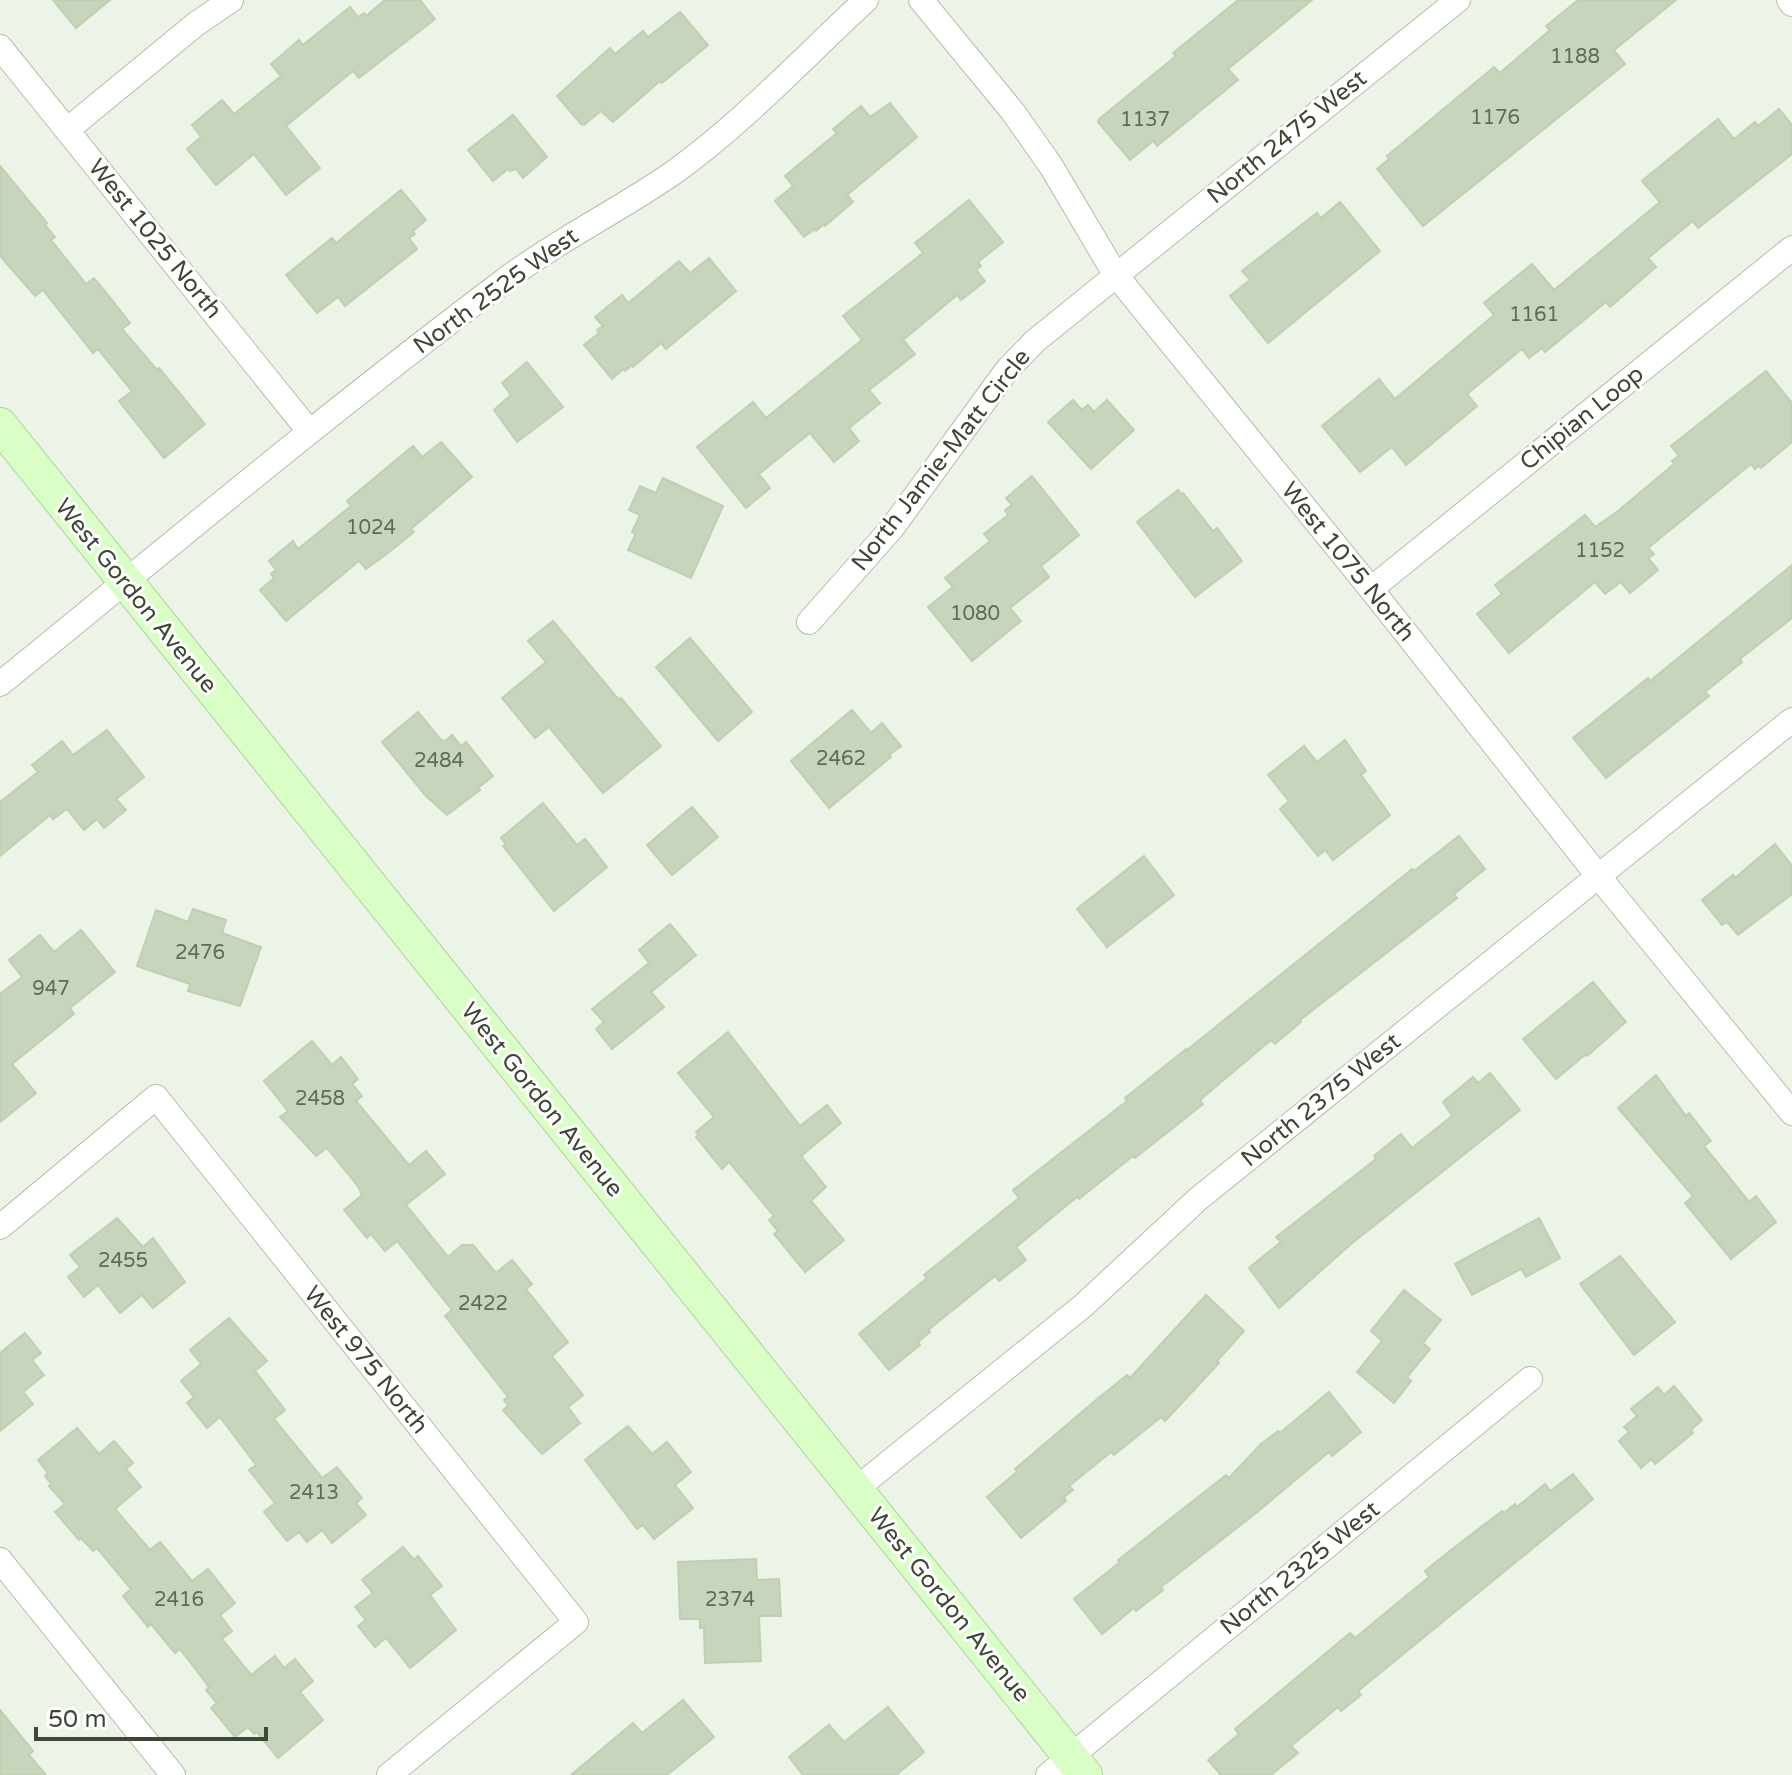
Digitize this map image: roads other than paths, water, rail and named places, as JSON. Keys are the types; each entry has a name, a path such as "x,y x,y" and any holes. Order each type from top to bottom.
{"main road":[{"name":"West Gordon Avenue","path":"0,425 856,1489 1067,1769"}],"street":[{"path":"67,130 196,24 231,0"},
{"name":"North 2525 West","path":"0,684 309,431 506,279 554,245 672,173 735,122 866,0"},
{"name":"West 1075 North","path":"921,0 1013,112 1051,166 1115,274 1792,1113"},
{"name":"North 2475 West","path":"1115,274 1458,0"},
{"name":"West 1025 North","path":"0,47 309,431"},
{"name":"Chipian Loop","path":"1371,589 1792,248"},
{"name":"North Jamie-Matt Circle","path":"809,622 892,528 1007,370 1035,341 1115,274"},
{"name":"North 2375 West","path":"856,1489 1084,1305 1198,1199 1792,720"},
{"name":"West 975 North","path":"0,1227 156,1097 576,1622 389,1775"},
{"name":"North 2325 West","path":"1067,1769 1530,1379"},
{"path":"0,1560 173,1775"}]}
